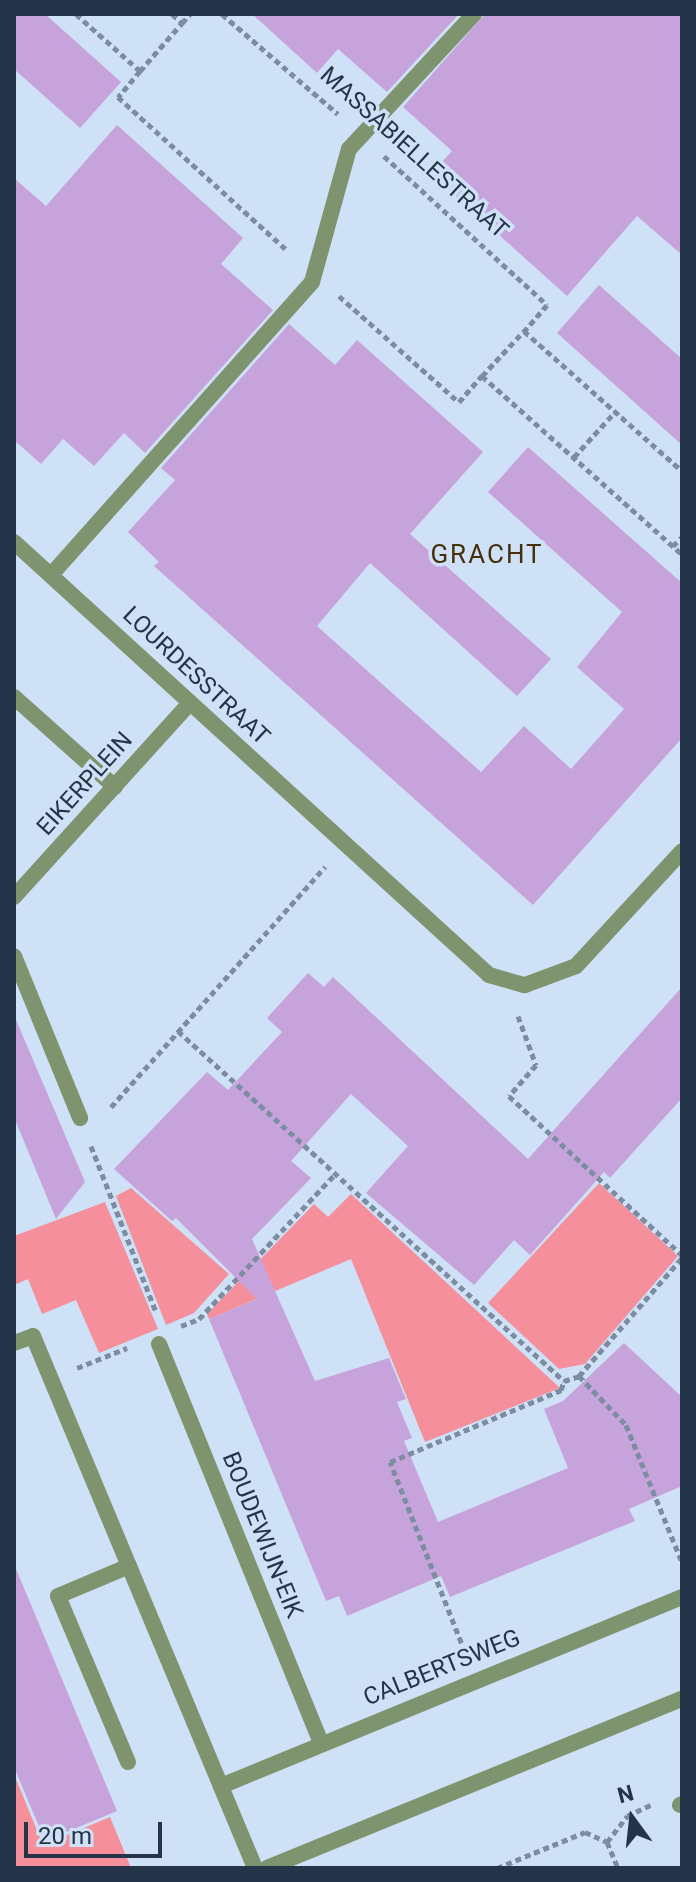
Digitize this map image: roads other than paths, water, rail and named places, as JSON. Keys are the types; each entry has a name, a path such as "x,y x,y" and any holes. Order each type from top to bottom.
{"street":[{"path":"51,575 314,274 349,149 474,14"},
{"name":"LOURDESSTRAAT","path":"14,542 489,975 525,985 576,966 682,851"},
{"path":"14,697 115,787"},
{"name":"EIKERPLEIN","path":"14,897 190,703"},
{"path":"14,956 83,1126"},
{"path":"14,1343 33,1336 255,1868"},
{"name":"BOUDEWIJN-EIK","path":"160,1339 321,1743"},
{"path":"128,1762 58,1596 129,1566"},
{"name":"CALBERTSWEG","path":"221,1786 682,1597"},
{"path":"267,1868 682,1699"}],"district":[{"name":"GRACHT","path":"487,555"}]}
